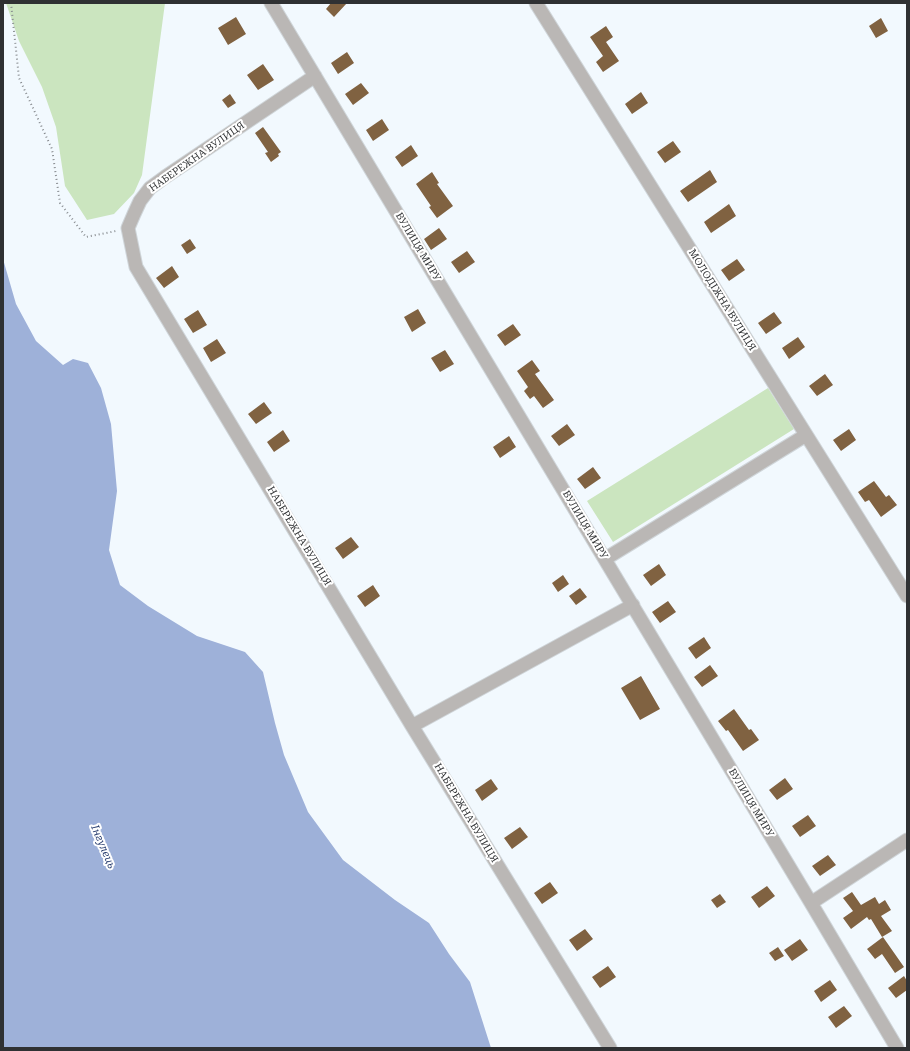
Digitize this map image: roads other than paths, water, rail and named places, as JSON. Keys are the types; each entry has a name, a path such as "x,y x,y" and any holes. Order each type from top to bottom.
{"street":[{"name":"ВУЛИЦЯ МИРУ","path":"271,3 897,1048"},
{"name":"МОЛОДІЖНА ВУЛИЦЯ","path":"536,3 907,596"},
{"name":"НАБЕРЕЖНА ВУЛИЦЯ","path":"315,76 150,188 140,201 128,228 136,267 286,514 412,726 610,1048"},
{"path":"605,559 806,435"},
{"path":"412,726 633,605"},
{"path":"811,903 907,840"}],"water":[{"name":"Інгулець","path":"3,259 16,304 36,341 63,365 73,359 88,363 101,388 111,424 117,491 109,550 120,585 148,606 197,636 245,652 263,672 284,755 308,812 343,860 395,900 429,923 449,954 470,982 491,1048 3,1048"}]}
